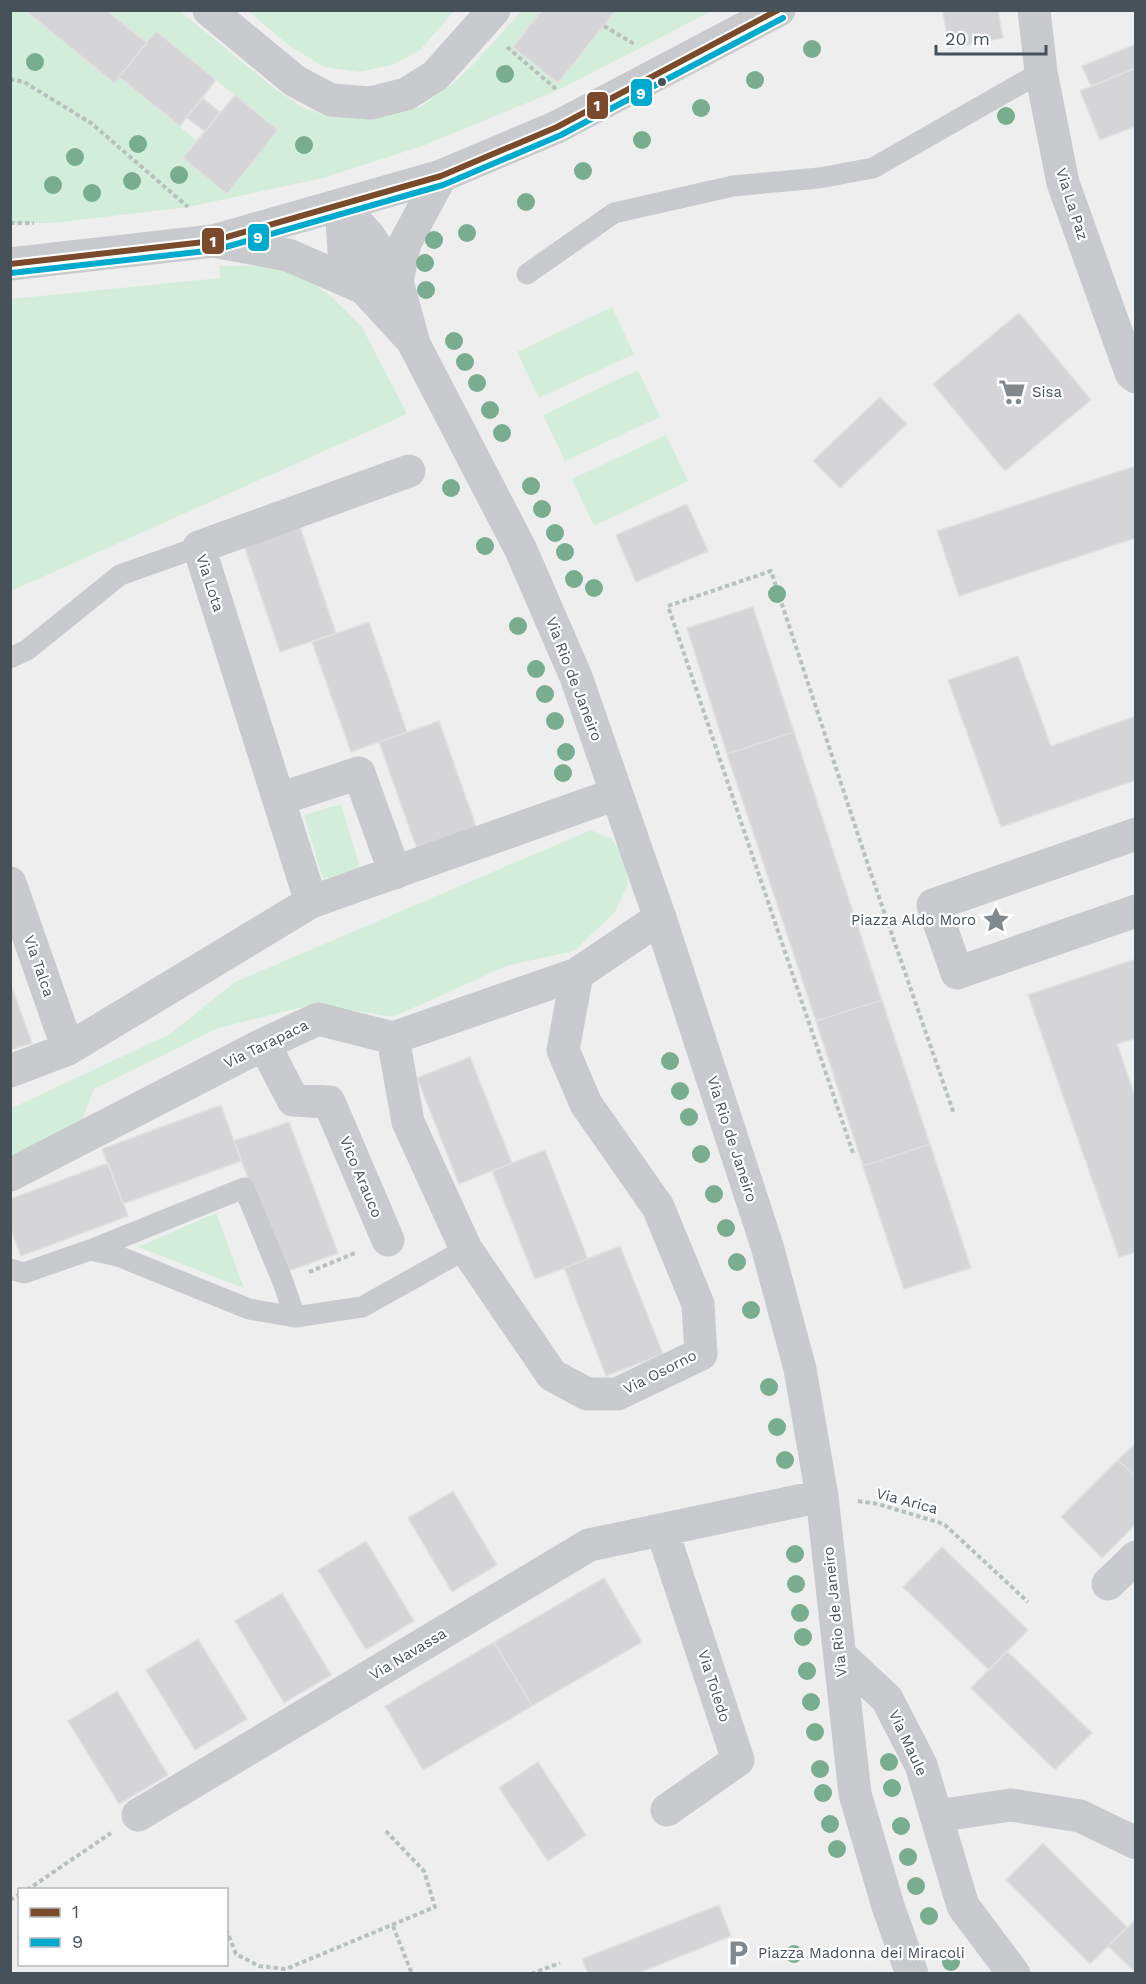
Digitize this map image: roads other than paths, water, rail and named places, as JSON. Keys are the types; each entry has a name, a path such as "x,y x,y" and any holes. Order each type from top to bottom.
{"street":[{"path":"209,10 295,81 331,100 371,103 406,94 435,76 494,10"},
{"path":"10,264 213,241 441,176 557,127 779,10"},
{"name":"Via La Paz","path":"1036,15 1041,72 1063,183 1131,373 1136,377"},
{"path":"397,281 405,243 441,176"},
{"path":"341,205 369,236 397,281 414,344"},
{"path":"341,205 344,251 364,288 414,344"},
{"path":"213,241 288,255 364,288"},
{"name":"Via Rio de Janeiro","path":"414,344 521,550 576,677 660,918 767,1245 800,1369 822,1496 855,1794 888,1906 912,1974"},
{"name":"Via Lota","path":"311,902 199,547 409,471"},
{"path":"279,799 359,773 395,873"},
{"path":"10,1071 68,1049 311,902 616,794"},
{"path":"1136,834 933,904 957,973 1136,911"},
{"name":"Via Talca","path":"10,883 68,1049"},
{"path":"393,1038 577,974 660,918"},
{"name":"Via Osorno","path":"393,1038 408,1122 466,1249 552,1375 587,1394 617,1394 701,1354 698,1304 658,1207 586,1104 563,1050 577,974"},
{"name":"Via Tarapaca","path":"10,1175 264,1044 318,1019 393,1038"},
{"name":"Vico Arauco","path":"264,1044 293,1100 329,1102 388,1240"},
{"name":"Via Navassa","path":"138,1815 589,1545 822,1496"},
{"name":"Via Toledo","path":"662,1530 738,1760 667,1810"},
{"path":"1108,1584 1136,1557"},
{"name":"Via Maule","path":"840,1655 887,1699 921,1765 963,1906 1014,1974"},
{"path":"937,1816 1011,1805 1080,1816 1136,1843"}],"lane":[{"path":"527,274 614,213 733,186 819,178 873,168 1041,72"},
{"path":"10,658 27,650 120,575 199,547"},
{"path":"10,1269 24,1273 90,1250 244,1188 295,1317"},
{"path":"90,1250 118,1256 249,1309 295,1317 362,1306 466,1249"}],"place":[{"name":"Sisa","path":"1012,392"},
{"name":"Piazza Aldo Moro","path":"996,920"},
{"name":"Piazza Madonna dei Miracoli","path":"738,1953"}]}
